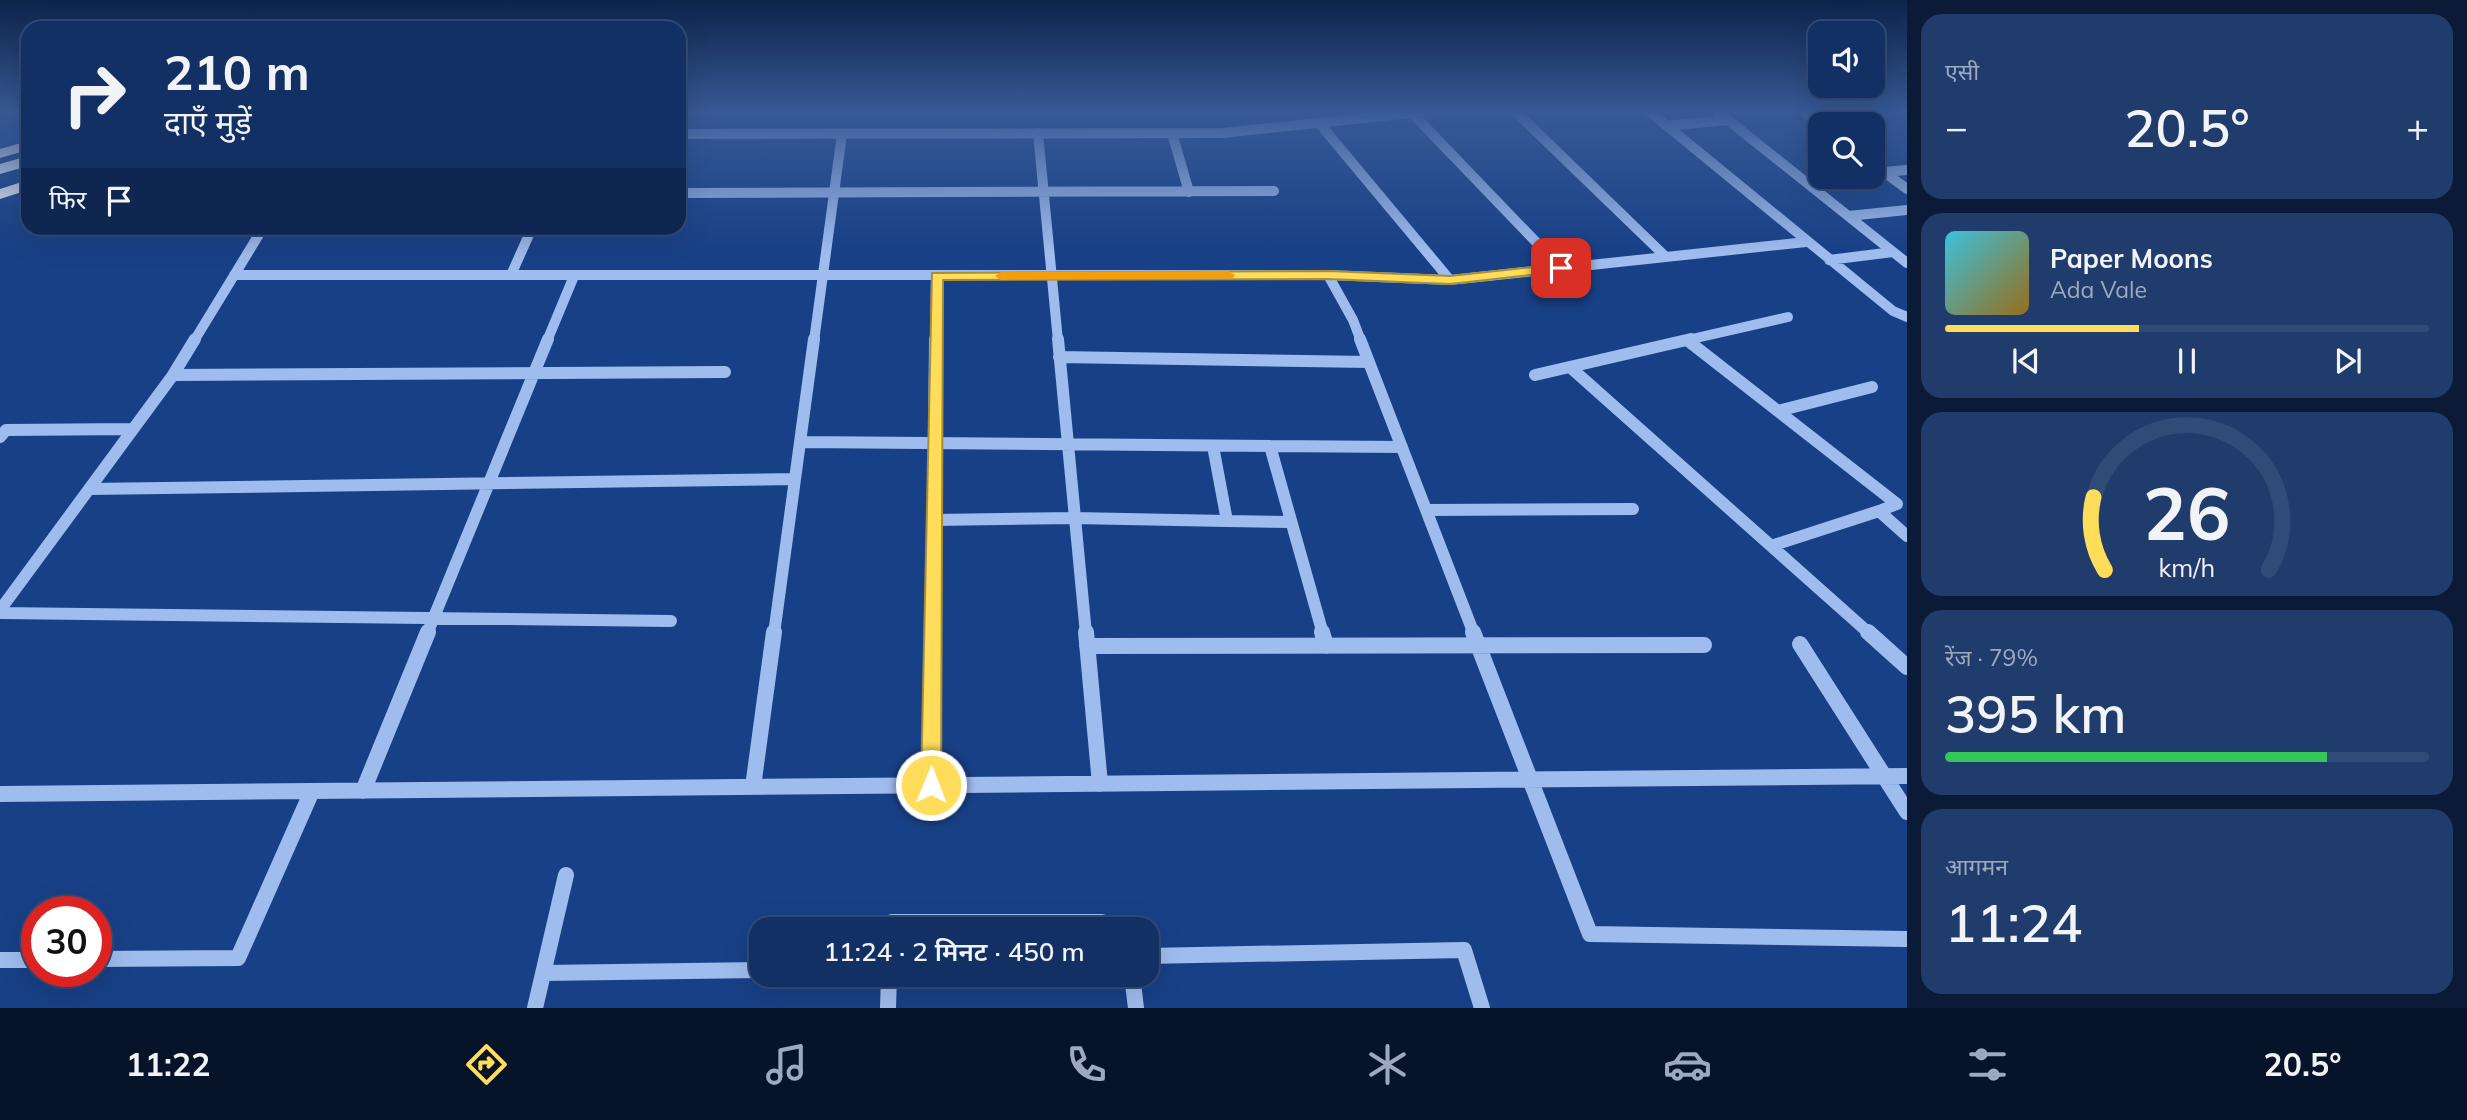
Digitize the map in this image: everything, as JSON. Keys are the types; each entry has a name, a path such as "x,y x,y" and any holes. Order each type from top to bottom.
{"highway":[{"path":"0,169 21,163"},
{"path":"0,183 21,177"},
{"path":"0,194 21,187"}],"street":[{"path":"754,787 839,159"},
{"path":"1040,159 1100,784"},
{"path":"1180,159 1189,192"},
{"path":"1349,159 1450,280"},
{"path":"1460,159 1561,268"},
{"path":"1565,159 1666,257"},
{"path":"1706,159 1806,242 1894,311 1907,317"},
{"path":"1777,159 1907,263"},
{"path":"1885,172 1907,170"},
{"path":"1885,173 1907,188"},
{"path":"686,193 1274,191"},
{"path":"1848,216 1907,210"},
{"path":"0,611 173,375 259,235"},
{"path":"511,275 529,235"},
{"path":"234,275 1328,275 1450,280 1806,242"},
{"path":"1829,260 1893,252"},
{"path":"363,791 574,275"},
{"path":"1328,275 1353,320 1590,934 1907,939"},
{"path":"931,785 936,276"},
{"path":"1894,311 1907,309"},
{"path":"1535,375 1788,317"},
{"path":"1688,340 1778,411 1902,502"},
{"path":"1059,357 1369,362"},
{"path":"1570,367 1907,667"},
{"path":"173,375 725,372"},
{"path":"1778,411 1872,387"},
{"path":"0,437 6,430 133,429"},
{"path":"800,442 1402,447"},
{"path":"1213,446 1227,521"},
{"path":"1270,446 1326,646"},
{"path":"89,489 795,479"},
{"path":"1772,546 1902,502"},
{"path":"1426,510 1633,509"},
{"path":"1879,511 1907,536"},
{"path":"933,520 1074,518 1291,522"},
{"path":"0,611 671,621"},
{"path":"1800,644 1907,812"},
{"path":"1087,646 1704,645"},
{"path":"0,794 1907,776"},
{"path":"112,959 239,958 312,791"},
{"path":"535,1008 566,875"},
{"path":"1159,956 1464,950 1482,1008"},
{"path":"0,960 21,960"},
{"path":"543,973 749,970"},
{"path":"888,1008 889,987"},
{"path":"1133,987 1136,1008"}],"slow traffic":[{"path":"1001,276 1228,275"}],"route":[{"path":"931,785 936,276 1328,275 1450,280 1561,268"}]}
